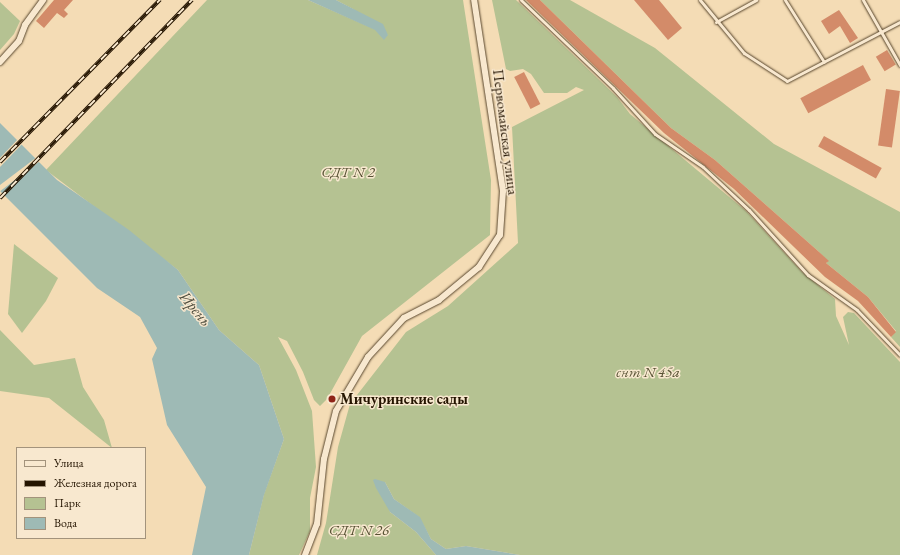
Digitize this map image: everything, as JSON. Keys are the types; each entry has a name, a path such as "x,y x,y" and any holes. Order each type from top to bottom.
{"street":[{"path":"0,62 19,41 25,25 43,0"},
{"name":"Первомайская улица","path":"305,555 317,524 324,459 336,411 368,357 404,318 440,300 479,267 500,235 503,191 474,0"}],"lane":[{"path":"521,0 613,88 655,134 703,167 749,210 808,275 857,310 900,355"},
{"path":"700,0 716,22 744,53 787,81 900,22"},
{"path":"716,22 756,0"},
{"path":"785,0 824,62"},
{"path":"863,0 900,65"}],"green space":[{"name":"СДТ N 2","path":"207,0 308,0 388,35 353,9 336,0 463,0 491,180 490,235 362,336 327,399 320,406 314,400 303,372 287,341 278,337 296,370 312,411 316,467 310,498 310,531 299,555 249,555 264,494 284,439 259,365 219,330 178,270 46,170"},
{"name":"снт N 45а","path":"492,0 516,0 617,97 630,114 746,211 802,272 835,299 836,316 849,345 843,317 848,312 854,313 900,362 900,555 520,555 466,546 446,549 431,539 419,517 394,499 385,482 390,512 416,532 436,555 317,555 326,523 338,447 350,404 406,332 448,306 518,243 512,127 584,90 576,87 567,93 544,93 531,74 523,69 510,71 506,69"},
{"path":"540,0 570,0 655,48 774,144 900,212 900,347 891,337 896,331 868,297 826,263 828,261 818,251 715,160 671,128"},
{"path":"0,2 20,21 14,34 0,50"},
{"path":"14,244 58,278 46,301 22,333 8,314"},
{"path":"0,330 34,365 75,358 83,387 104,420 112,447 49,398 0,391"}],"water":[{"path":"308,0 336,0 383,24 388,35 384,40 375,30"},
{"name":"Ирень","path":"0,123 57,180 129,230 178,270 219,330 259,365 284,439 264,495 249,555 192,555 206,487 167,425 152,359 157,348 140,317 97,288 0,191"},
{"path":"375,479 385,482 394,499 420,517 431,539 446,549 466,546 520,555 436,555 416,532 390,512 376,488 373,480"}],"pier":[{"path":"19,138 23,143 0,167 0,158"},
{"path":"37,157 40,161 0,191 0,185"}],"building":[{"path":"54,0 73,0 64,10 68,14 64,18 57,13 44,28 36,21"},
{"path":"526,0 540,0 671,128 715,160 829,261 826,263 868,297 896,332 891,337 858,301 825,277 734,189 664,133"},
{"path":"634,0 659,0 682,28 668,40"},
{"path":"839,10 858,38 850,43 840,26 829,34 821,21"},
{"path":"887,50 896,65 885,71 876,57"},
{"path":"863,65 871,80 808,113 800,98"},
{"path":"524,72 540,104 531,109 514,77"},
{"path":"886,89 900,91 892,147 878,145"},
{"path":"824,136 882,168 876,178 818,146"}],"railway":[{"path":"0,162 160,0"},
{"path":"0,198 192,0"}],"place":[{"name":"Мичуринские сады","path":"332,399"}],"park label":[{"name":"СДТ N 26","path":"359,530"}]}
